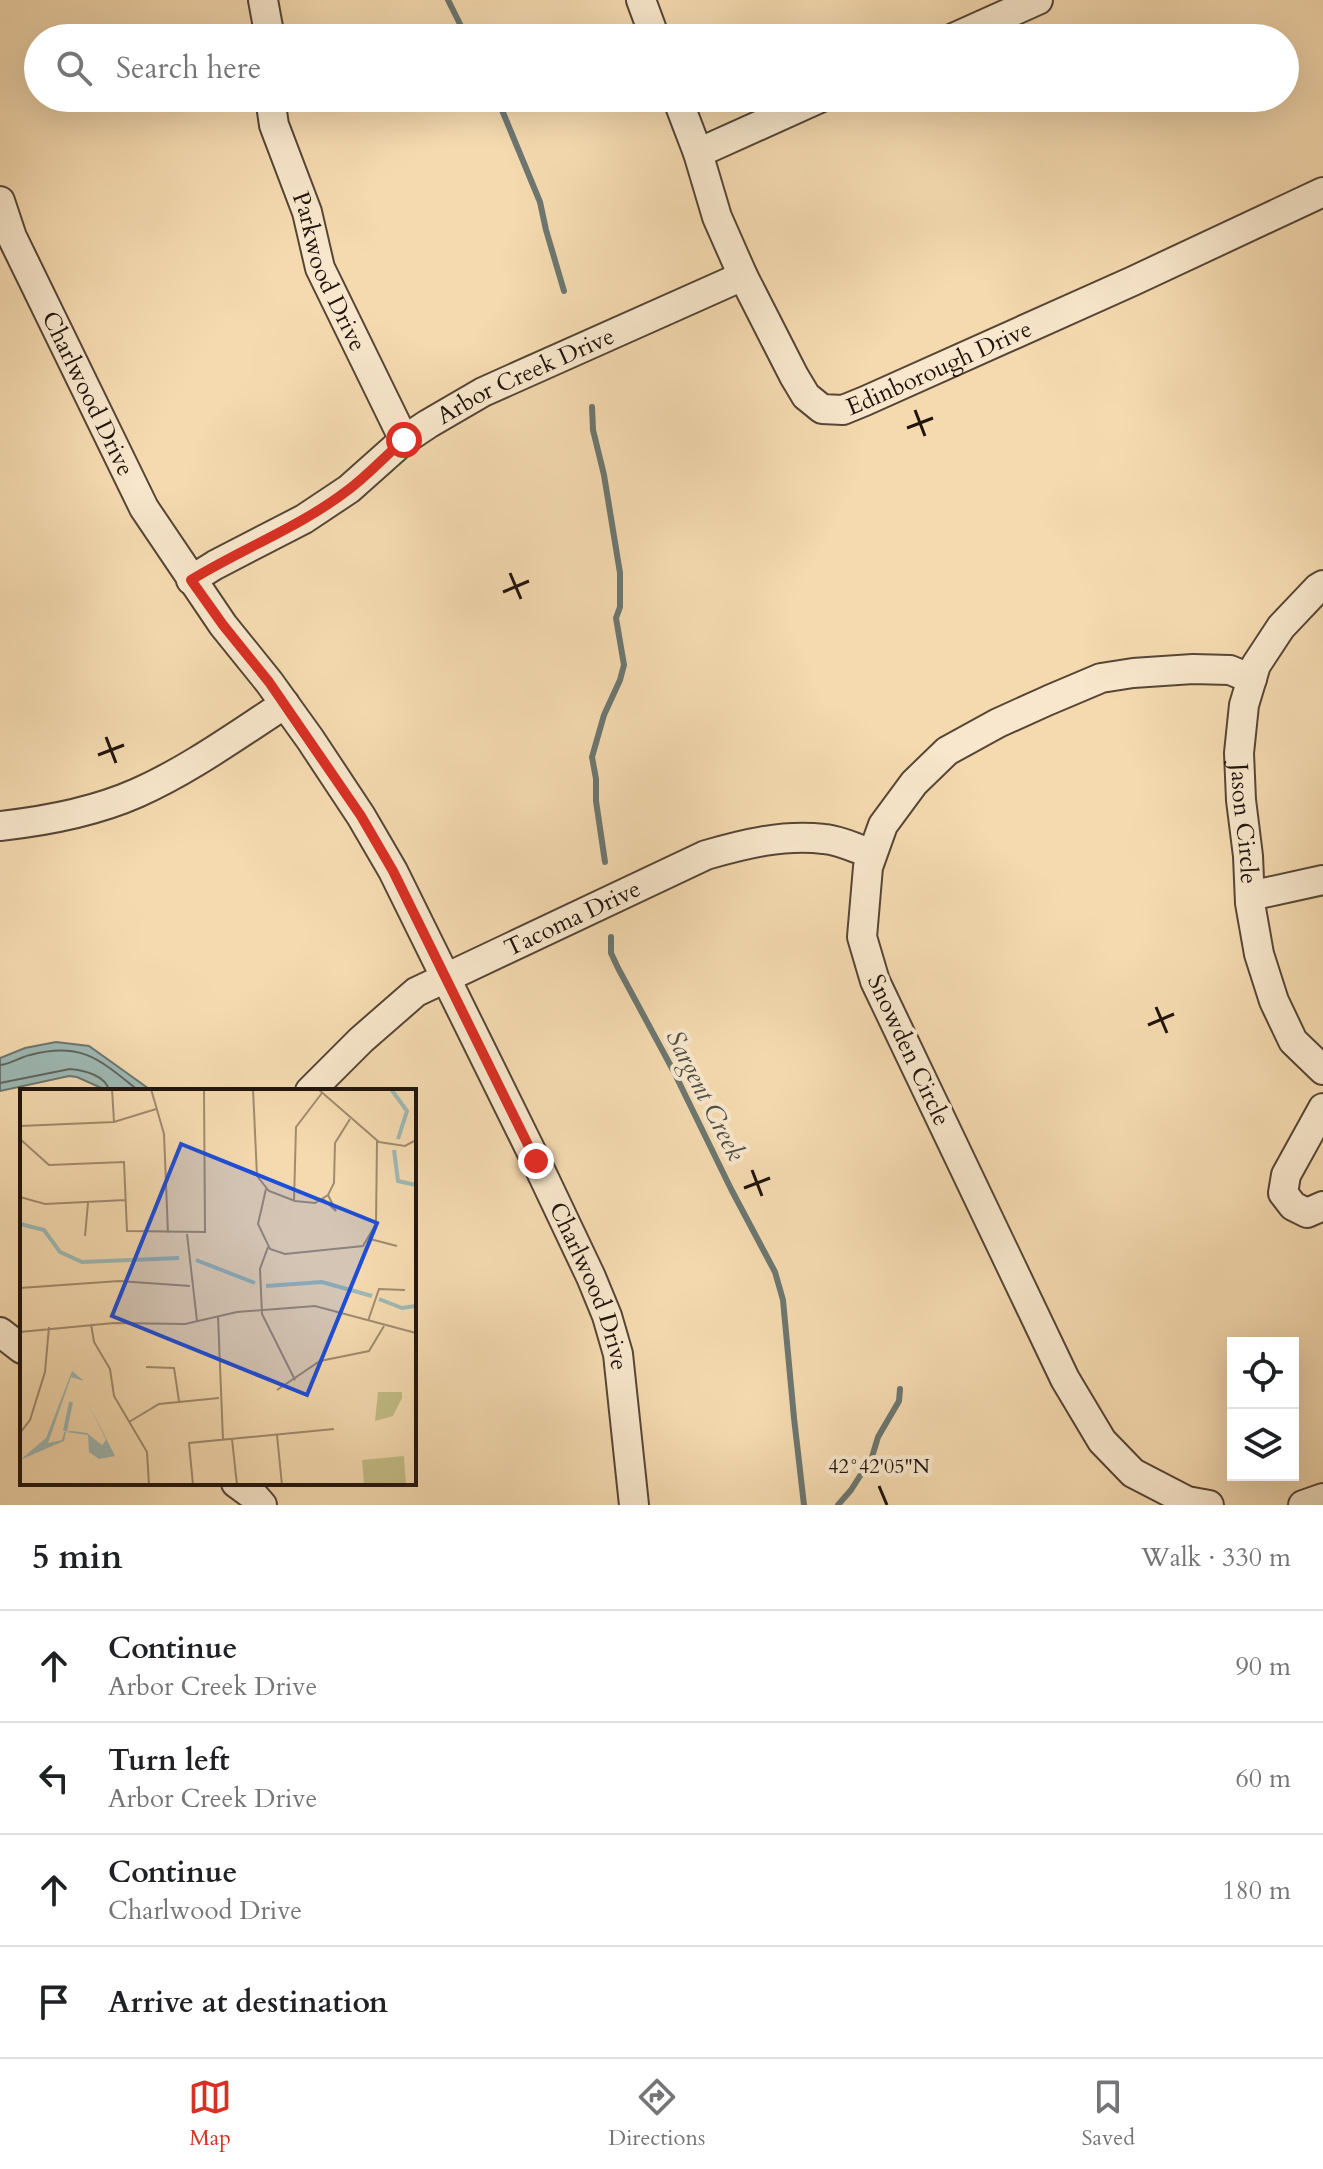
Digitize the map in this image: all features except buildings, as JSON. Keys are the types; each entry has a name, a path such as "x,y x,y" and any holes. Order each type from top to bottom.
{"street":[{"path":"263,0 267,24"},
{"path":"641,0 650,24"},
{"path":"984,24 1038,0"},
{"name":"Parkwood Drive","path":"272,112 274,125 307,212 320,268 404,440"},
{"name":"Edinborough Drive","path":"682,112 717,217 743,276 794,376 806,396 822,409 843,410 1133,281 1323,192"},
{"path":"698,153 789,112"},
{"name":"Charlwood Drive","path":"0,201 12,237 144,508 191,580"},
{"name":"Arbor Creek Drive","path":"191,580 315,512 349,489 404,440 483,392 743,276"},
{"path":"0,826 96,808 138,793 189,765 285,704 191,580"},
{"name":"Jason Circle","path":"1323,585 1281,627 1256,665 1244,705 1239,753 1250,896 1259,954 1274,1001 1293,1041 1323,1070"},
{"name":"Snowden Circle","path":"1205,1505 1187,1501 1133,1473 1102,1441 1065,1379 875,981 862,937 868,867 883,825 914,783 947,751 998,723 1101,678 1193,669 1230,670 1252,679"},
{"name":"Charlwood Drive","path":"285,704 361,816 393,871 591,1277 618,1354 634,1505"},
{"name":"Tacoma Drive","path":"312,1089 361,1040 416,992 706,855 747,843 786,838 826,839 872,854"},
{"path":"1250,896 1323,880"},
{"path":"1323,1108 1286,1175 1283,1193 1293,1206 1307,1213 1323,1206"},
{"path":"0,1332 20,1347"},
{"path":"239,1485 262,1505"},
{"path":"1303,1505 1323,1498"}],"water":[{"path":"56,1042 89,1046 149,1089 104,1089 69,1076 0,1091 0,1058 25,1048"}],"waterway":[{"name":"Sargent Creek","path":"448,0 460,24"},
{"name":"Sargent Creek","path":"503,112 540,202 564,291"},
{"name":"Sargent Creek","path":"592,407 593,430 604,475 620,573 620,607 616,618 624,665 604,715 592,757 605,862"},
{"name":"Sargent Creek","path":"611,937 611,953 618,968 775,1272 783,1300 804,1505"},
{"path":"838,1505 872,1457 878,1437 899,1401 900,1389"}],"route":[{"path":"404,440 349,489 304,519 191,580 269,682 361,816 393,871 536,1161"}]}
